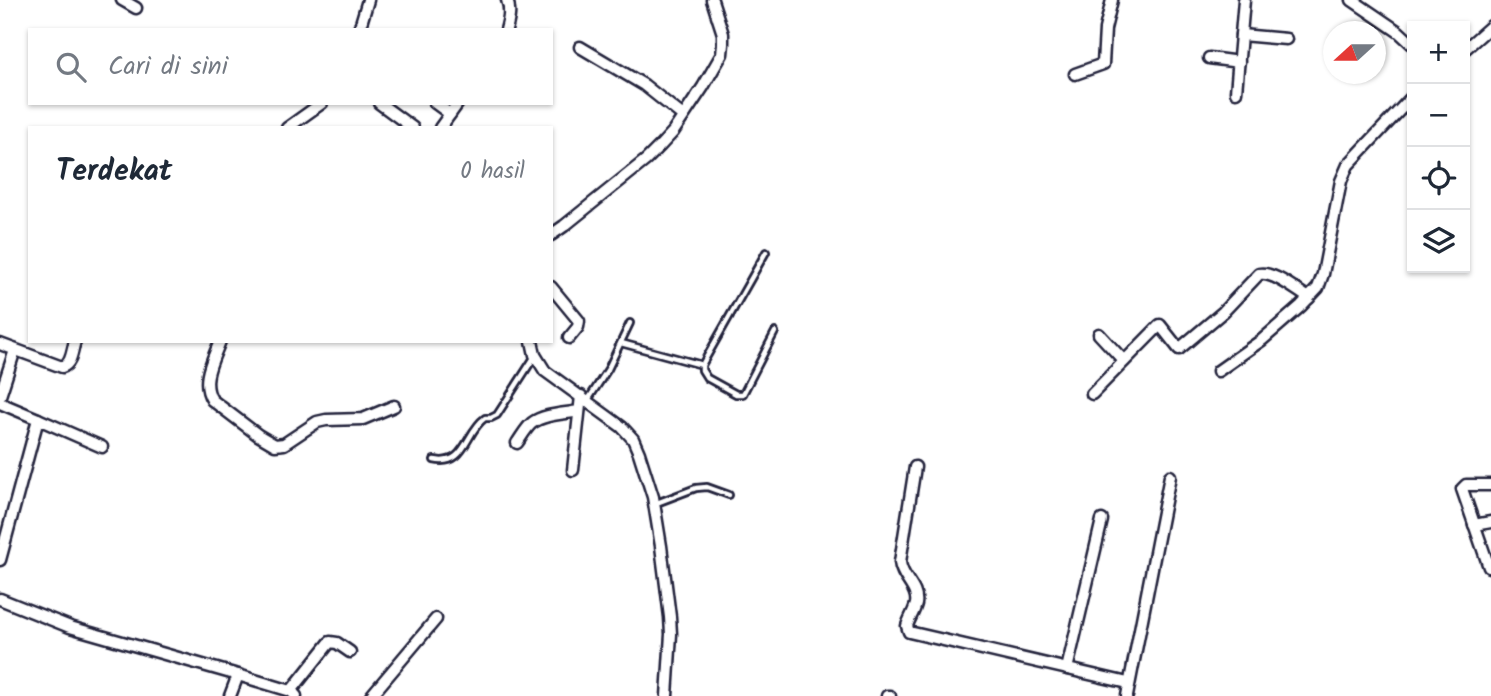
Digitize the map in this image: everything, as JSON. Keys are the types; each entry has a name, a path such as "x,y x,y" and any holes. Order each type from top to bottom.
{"street":[{"path":"122,0 136,8"},
{"path":"360,28 368,0"},
{"path":"506,28 509,16 507,0"},
{"path":"553,233 646,160 673,132 722,54 723,34 712,0"},
{"path":"1075,74 1103,64 1105,29 1112,0"},
{"path":"1236,92 1244,0"},
{"path":"1356,1 1407,39"},
{"path":"1470,45 1491,26"},
{"path":"1241,35 1286,39"},
{"path":"580,47 643,85 683,116"},
{"path":"1209,58 1239,62"},
{"path":"1218,371 1262,340 1318,288 1341,181 1348,165 1407,102"},
{"path":"290,126 319,105"},
{"path":"382,105 410,126"},
{"path":"438,105 450,114"},
{"path":"441,126 457,105"},
{"path":"1092,394 1160,325 1179,349 1223,312 1259,274 1266,273 1275,277 1309,298"},
{"path":"553,288 579,321 578,327 569,338"},
{"path":"1099,334 1124,361"},
{"path":"0,344 62,367 69,361 74,343"},
{"path":"219,343 205,386 208,393 221,407 275,445 284,444 317,422 363,419 394,406"},
{"path":"532,343 535,355 545,371 622,427 633,439 654,504 661,546 671,634 667,696"},
{"path":"0,396 15,350"},
{"path":"573,470 579,411 584,398"},
{"path":"0,403 102,447"},
{"path":"517,443 530,425 544,417 579,411"},
{"path":"0,560 38,419"},
{"path":"915,467 900,562 902,574 913,588 916,599 907,626 909,632 1128,683"},
{"path":"1127,696 1170,476"},
{"path":"1491,485 1466,485 1462,489 1489,567 1491,566"},
{"path":"1067,669 1102,520"},
{"path":"1474,525 1491,522"},
{"path":"0,599 70,627 293,694 331,642 350,652"},
{"path":"371,696 436,619"},
{"path":"230,696 237,675"}],"lane":[{"path":"766,252 702,365 702,370 707,377 736,394 743,394 775,332"},
{"path":"584,398 608,369 630,323"},
{"path":"621,343 702,365"},
{"path":"434,460 443,462 456,457 477,425 485,418 498,415 535,355"},
{"path":"654,504 696,488 707,487 729,495"}]}
